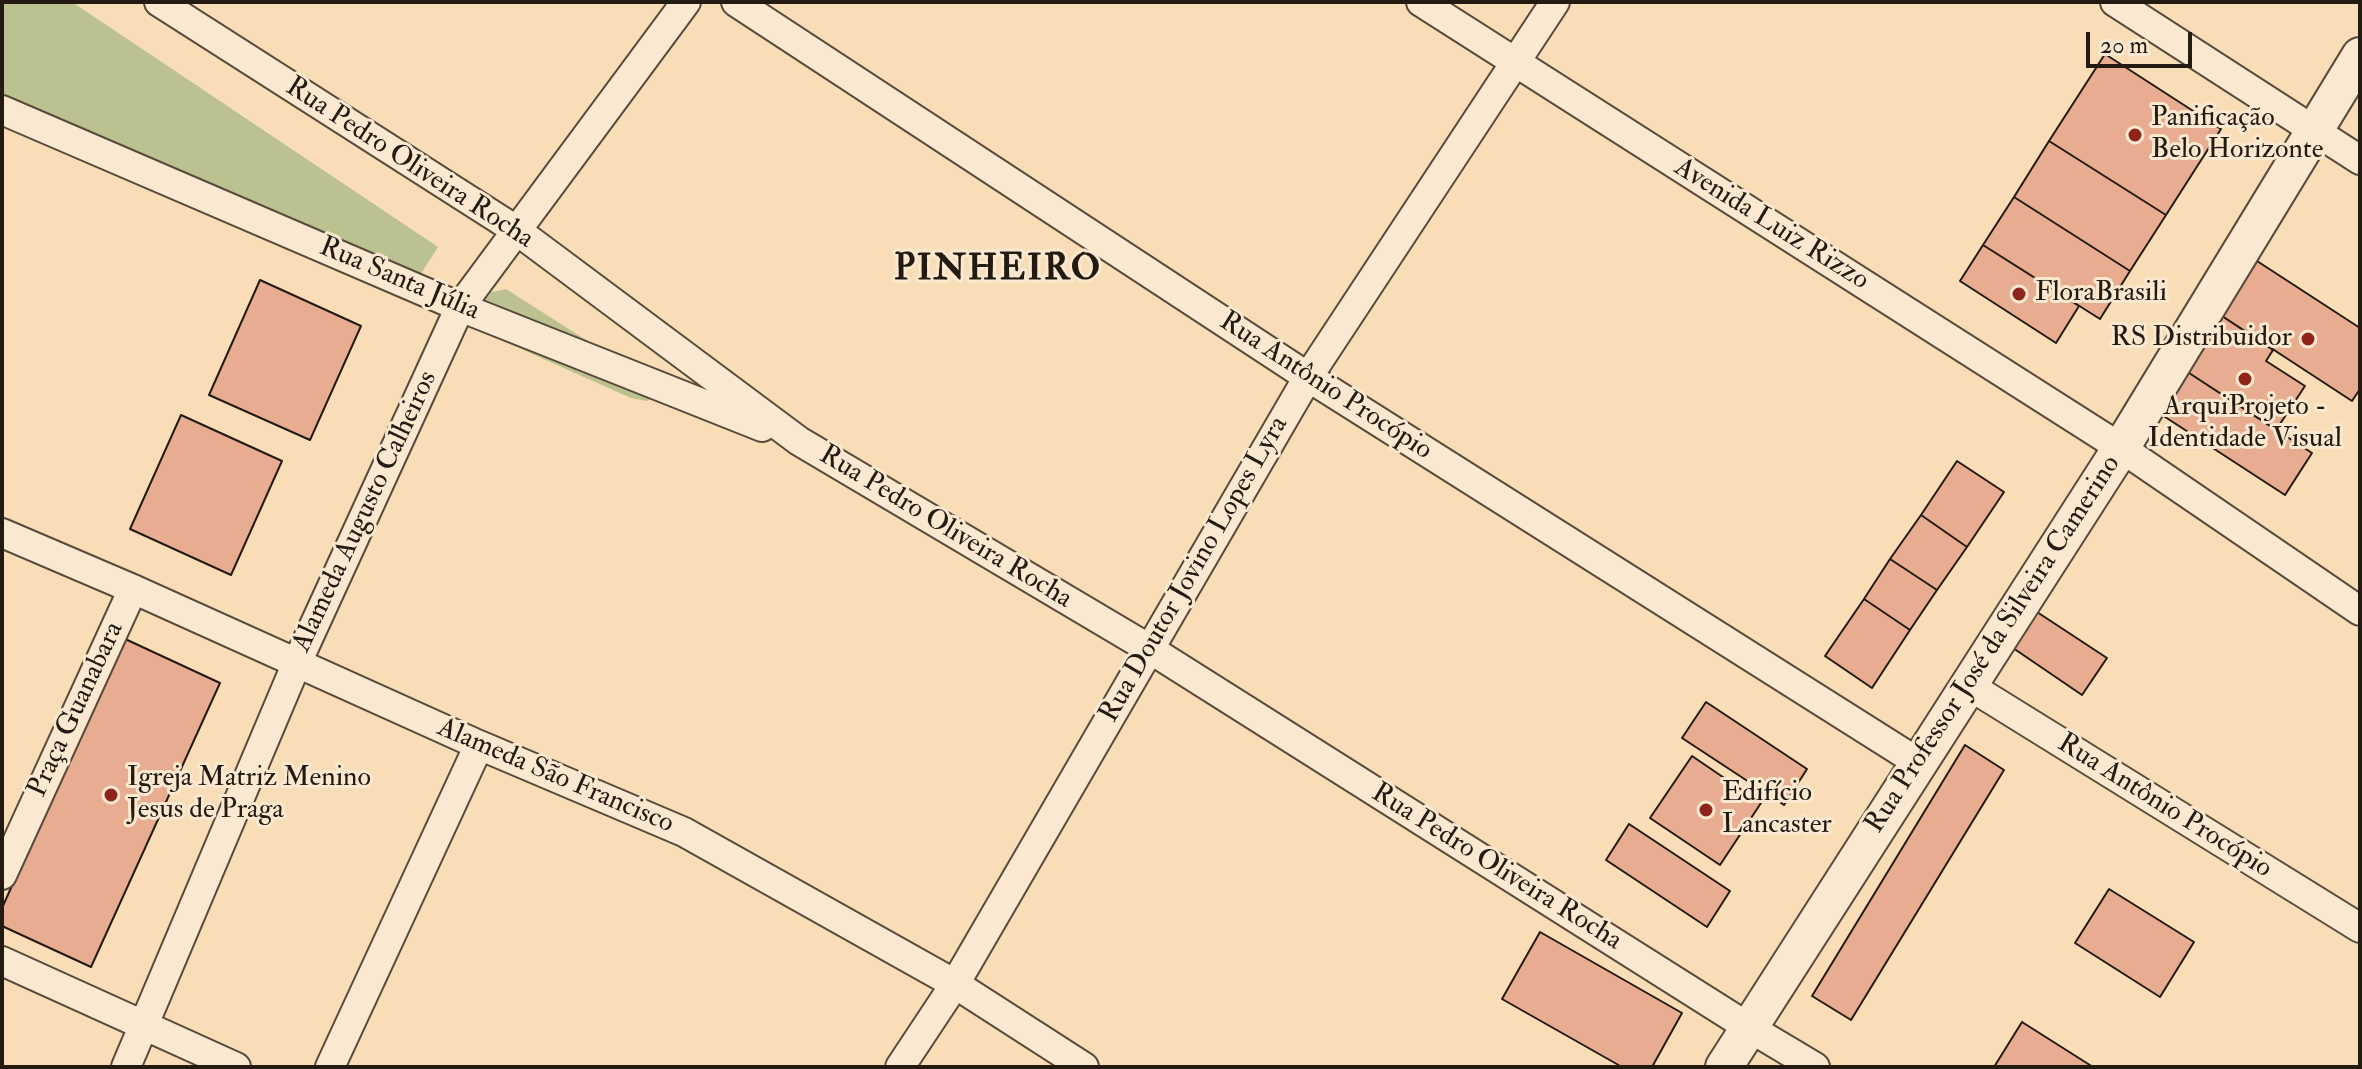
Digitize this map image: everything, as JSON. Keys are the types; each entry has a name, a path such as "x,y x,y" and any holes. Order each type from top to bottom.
{"street":[{"name":"Rua Pedro Oliveira Rocha","path":"159,2 516,230 799,441 1148,648 1815,1067"},
{"name":"Alameda Augusto Calheiros","path":"126,1067 296,665 460,307 686,2"},
{"name":"Rua Antônio Procópio","path":"736,2 1308,377 1919,763"},
{"name":"Avenida Luiz Rizzo","path":"1421,2 2121,448 2360,611"},
{"name":"Rua Doutor Jovino Lopes Lyra","path":"900,1067 955,984 1308,377 1555,2"},
{"path":"2115,2 2360,160"},
{"name":"Rua Professor José da Silveira Camerino","path":"1724,1067 2121,448 2360,56"},
{"name":"Rua Santa Júlia","path":"2,110 460,307 799,441"},
{"name":"Alameda São Francisco","path":"2,533 133,589 296,665 684,832 955,984 1084,1067"},
{"name":"Praça Guanabara","path":"2,875 133,589"},
{"name":"Rua Antônio Procópio","path":"1968,685 2360,928"},
{"path":"330,1067 479,745"},
{"path":"2,961 236,1067"}],"green space":[{"path":"2,2 72,2 438,247 406,297 2,105"},
{"path":"506,289 652,382 654,397 647,401 631,398 485,333 480,319 482,303 492,292"}],"building":[{"name":"Panificação Belo Horizonte","path":"2105,54 2221,129 2166,215 2049,141"},
{"path":"2049,141 2166,215 2130,271 2014,197"},
{"path":"2014,197 2130,271 2100,319 1983,245"},
{"name":"FloraBrasili","path":"1983,245 2079,306 2056,343 1960,281"},
{"name":"RS Distribuidor","path":"2257,261 2360,328 2360,389 2352,401 2222,316"},
{"path":"260,280 361,326 310,440 209,395"},
{"name":"ArquiProjeto - Identidade Visual","path":"2222,316 2273,350 2266,361 2305,386 2276,430 2186,371"},
{"path":"2186,371 2312,453 2285,495 2159,413"},
{"path":"181,415 282,461 231,575 130,529"},
{"path":"1957,461 2004,492 1967,547 1921,515"},
{"path":"1921,515 1967,547 1937,590 1890,559"},
{"path":"1890,559 1937,590 1910,630 1864,599"},
{"path":"1864,599 1910,630 1872,688 1825,656"},
{"path":"2037,612 2107,658 2082,695 2013,648"},
{"name":"Igreja Matriz Menino Jesus de Praga","path":"123,638 220,683 91,967 2,926 2,908"},
{"path":"1706,702 1807,769 1784,805 1682,738"},
{"path":"1965,745 2004,770 1851,1020 1812,996"},
{"name":"Edifício Lancaster","path":"1692,756 1761,803 1720,865 1650,818"},
{"path":"1629,824 1730,891 1707,927 1606,860"},
{"path":"2109,889 2194,942 2160,997 2075,943"},
{"path":"1540,932 1682,1013 1652,1067 1622,1067 1502,999"},
{"path":"2022,1022 2093,1067 1994,1067"}],"place":[{"name":"Panificação Belo Horizonte","path":"2135,135"},
{"name":"FloraBrasili","path":"2019,294"},
{"name":"RS Distribuidor","path":"2308,339"},
{"name":"ArquiProjeto - Identidade Visual","path":"2245,379"},
{"name":"Igreja Matriz Menino Jesus de Praga","path":"111,795"},
{"name":"Edifício Lancaster","path":"1706,810"}],"district":[{"name":"PINHEIRO","path":"998,271"}]}
